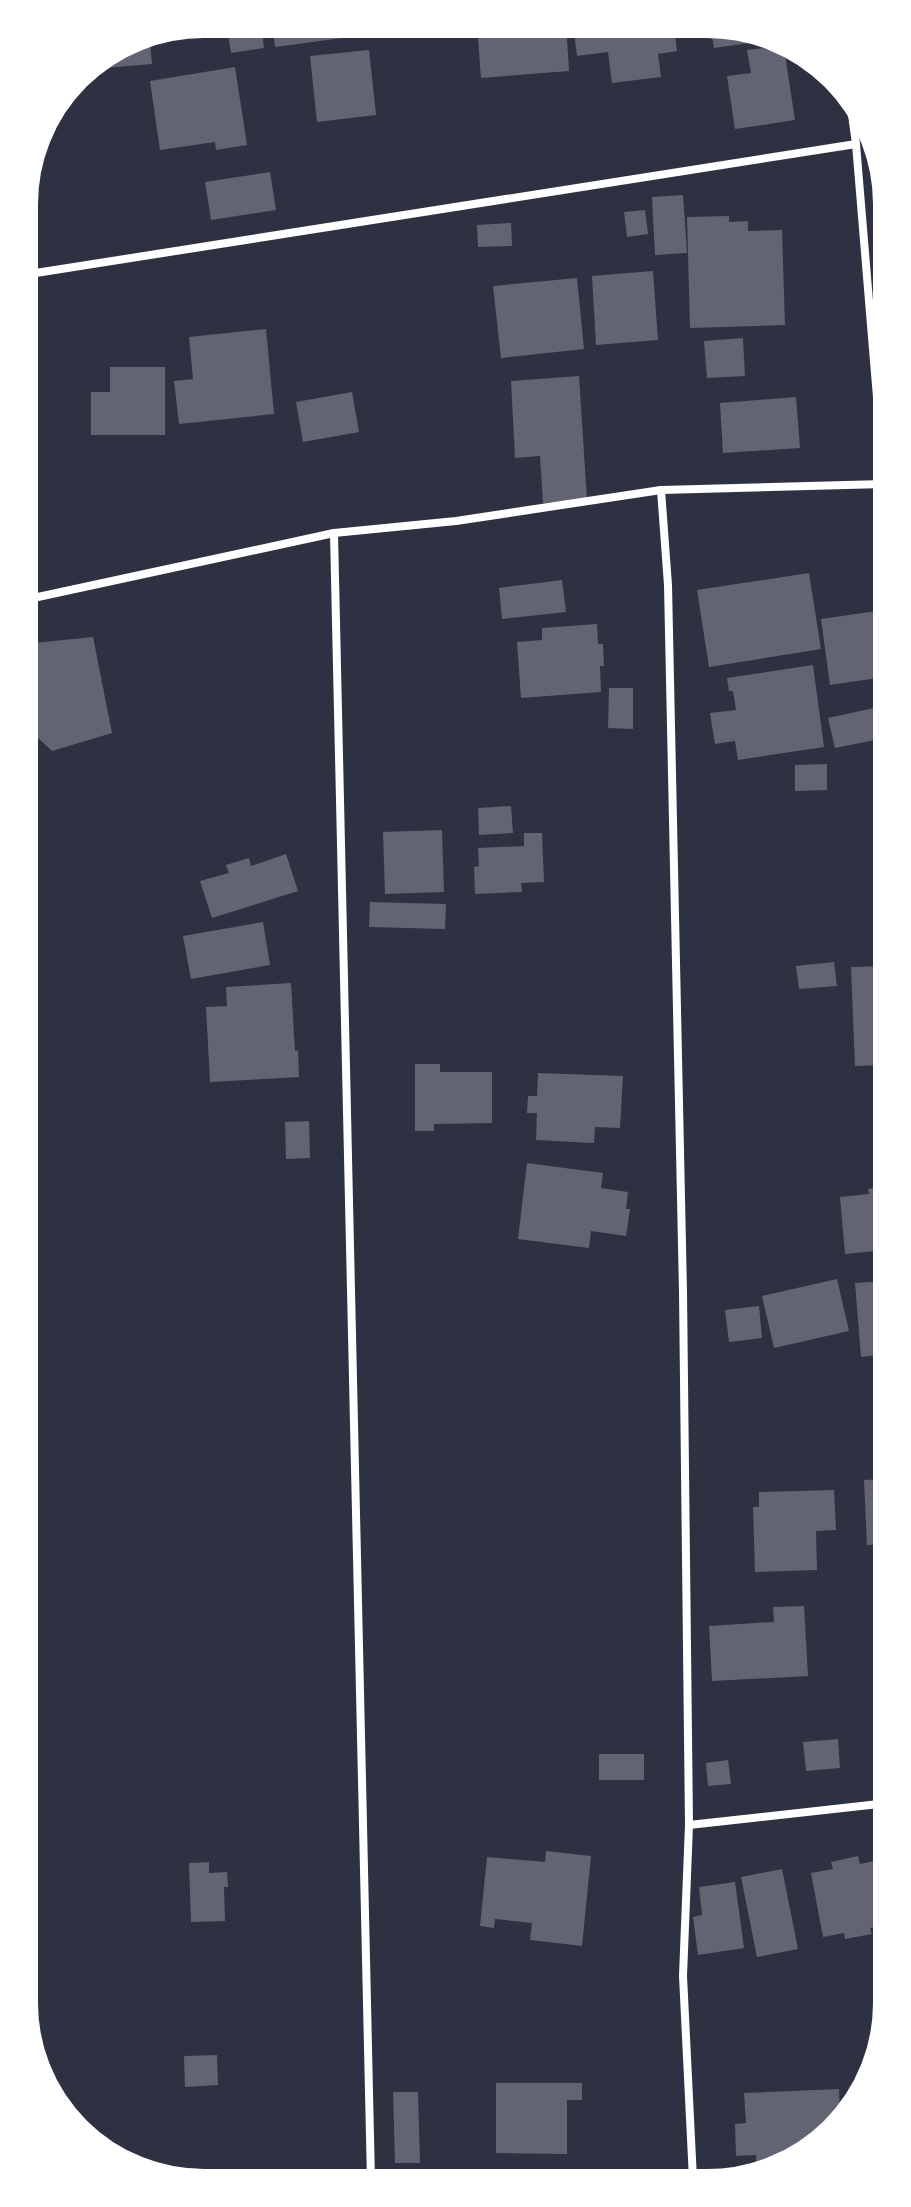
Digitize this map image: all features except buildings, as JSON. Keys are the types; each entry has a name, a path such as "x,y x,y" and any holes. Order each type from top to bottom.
{"street":[{"path":"853,120 875,374"},
{"path":"36,273 856,144"},
{"path":"36,597 334,533 456,521 661,490 875,483"},
{"path":"661,490 668,585 681,1182 689,1825 683,1976 693,2171"},
{"path":"334,533 371,2171"},
{"path":"689,1825 875,1804"}]}
